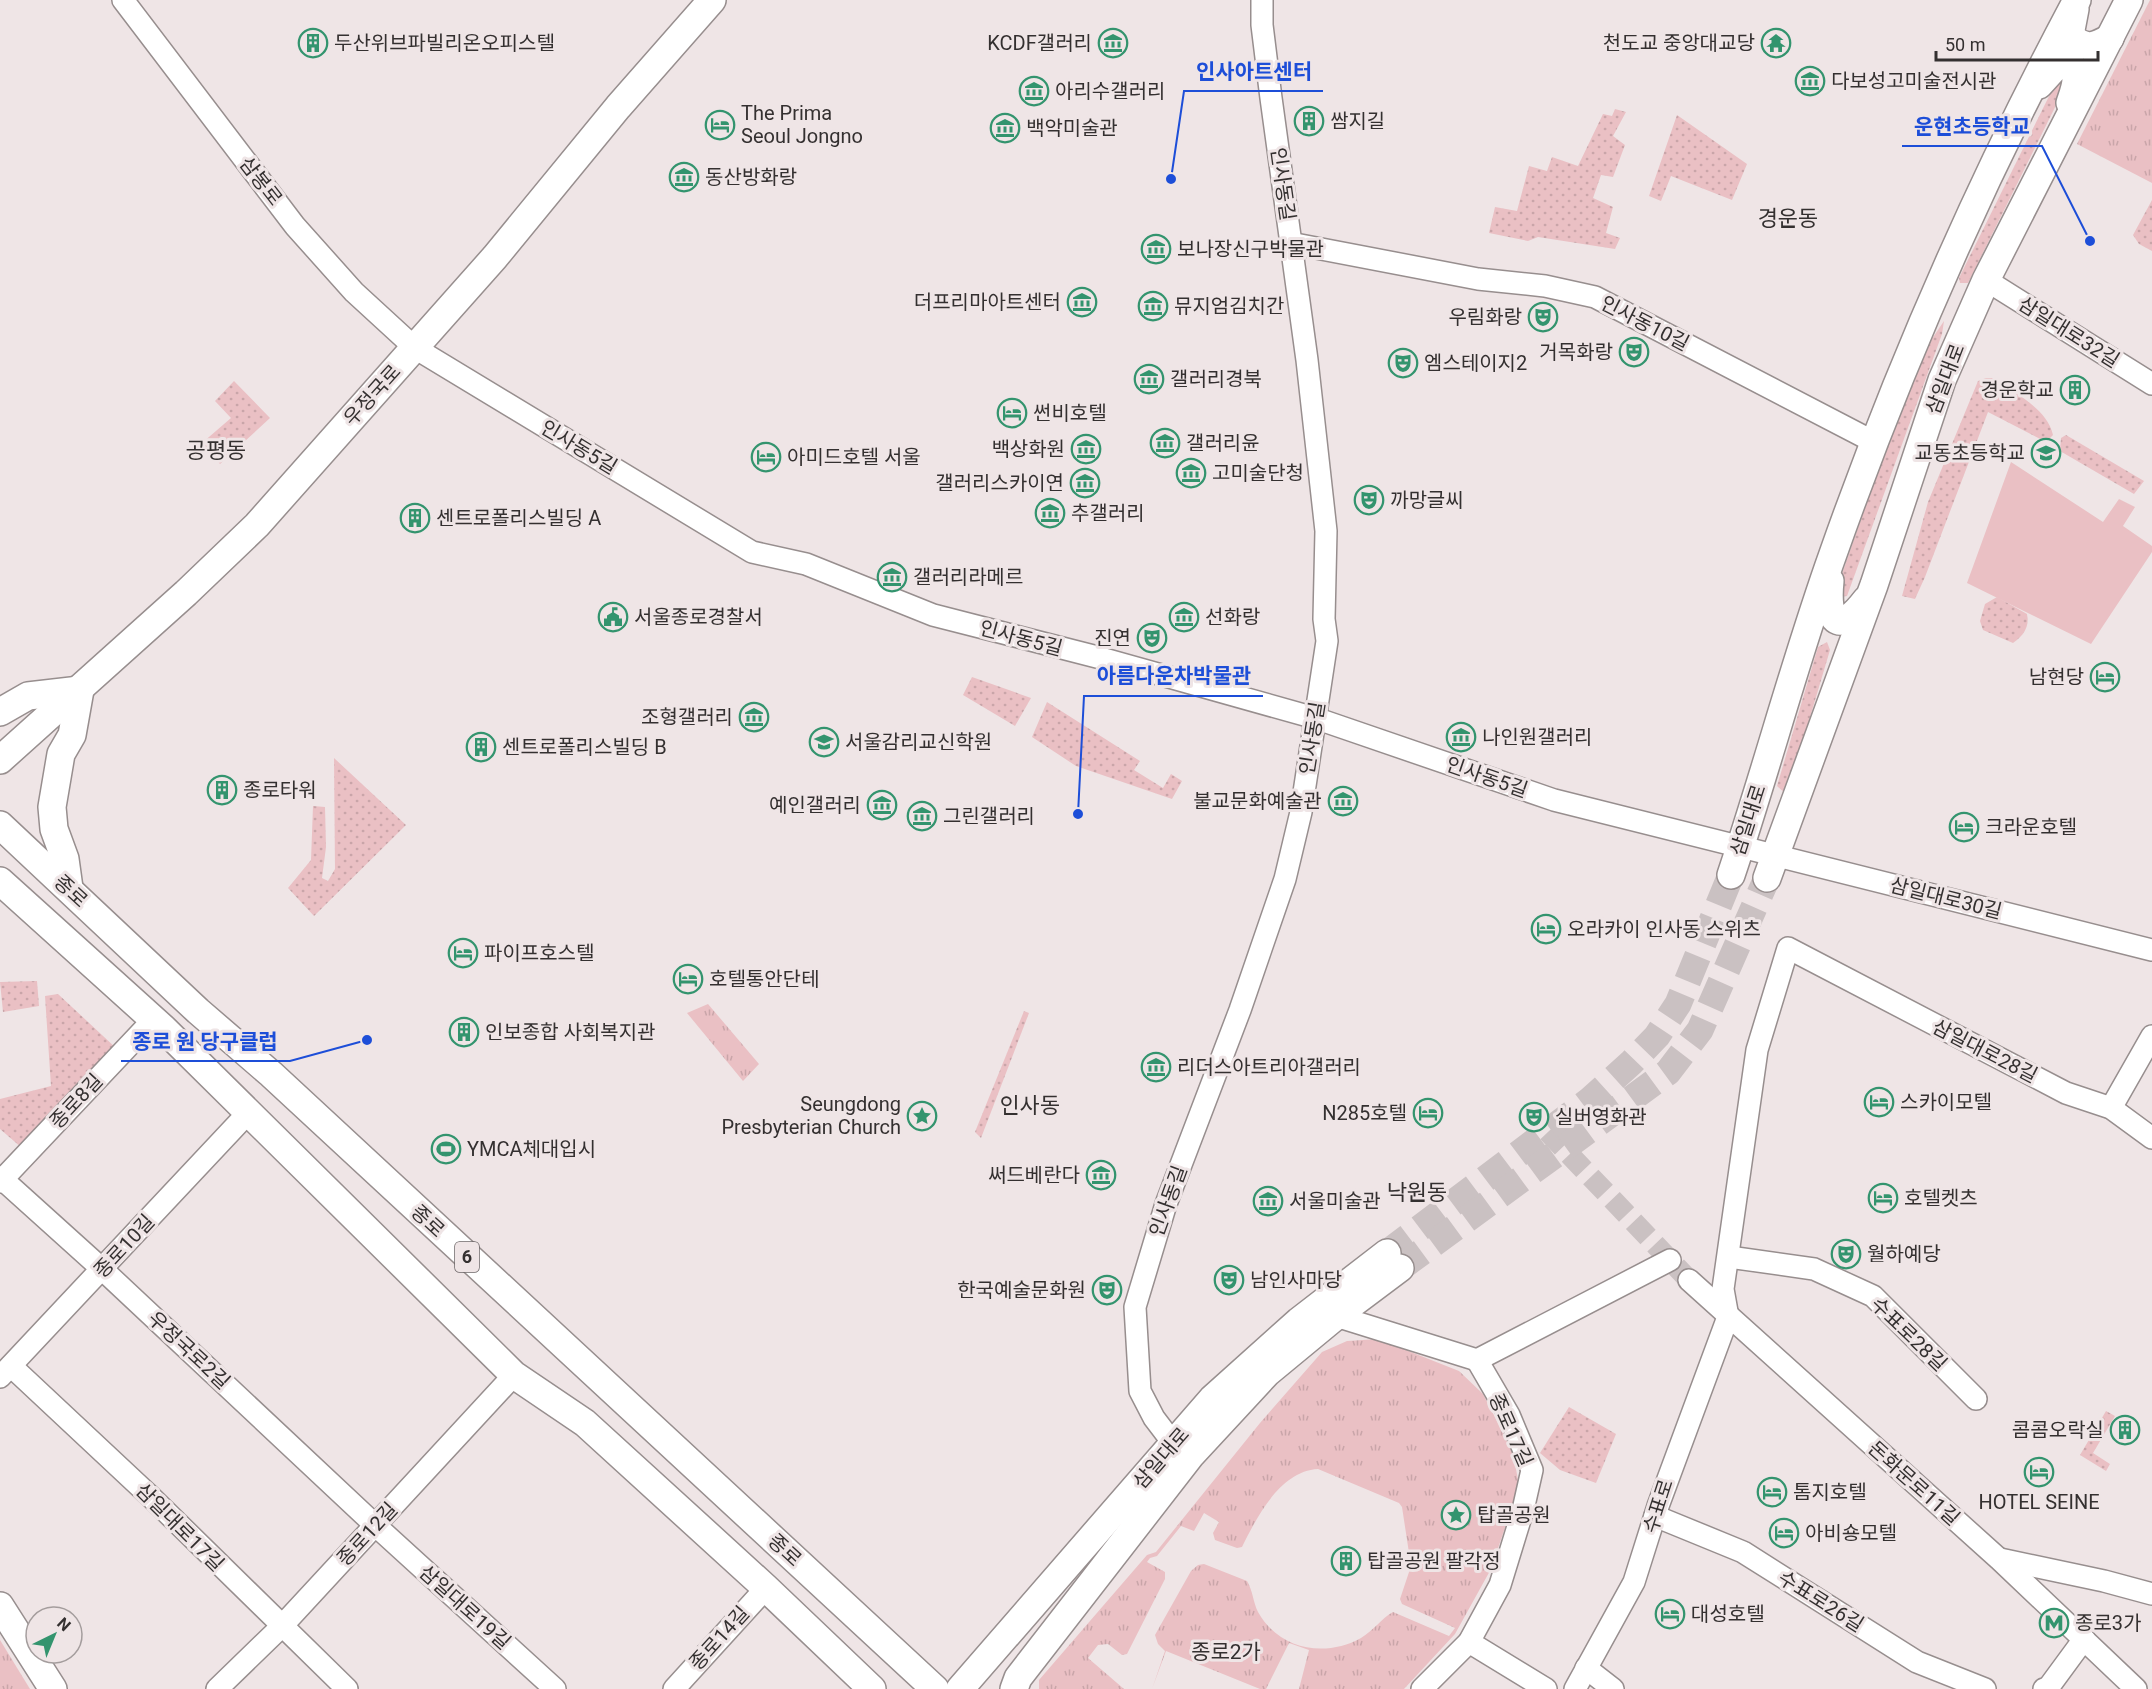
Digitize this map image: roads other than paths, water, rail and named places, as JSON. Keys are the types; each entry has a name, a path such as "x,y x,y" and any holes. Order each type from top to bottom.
{"main road":[{"name":"우정국로","path":"0,760 80,690 257,525 495,257 618,107 712,0"},
{"name":"삼일대로","path":"1771,867 1874,585 1942,380 1986,280 2129,0"},
{"name":"삼일대로","path":"1731,875 1832,556 1874,442 1949,260 2076,1"},
{"path":"2076,1 2071,30 2073,39 2087,47 2097,46 2110,38"},
{"path":"2025,104 2048,72 2059,63 2069,62 2075,69 2077,81 2058,141"},
{"path":"1832,556 1828,594 1829,611 1833,618 1841,622 1850,620 1866,600 1874,585"},
{"path":"0,712 28,696 80,690 72,735 61,754 52,807 54,829 65,859 69,888"},
{"name":"종로","path":"0,825 198,1011 271,1074 935,1689"},
{"name":"종로","path":"4,889 153,1020 514,1375 585,1423 766,1588 872,1689"},
{"name":"삼일대로","path":"960,1689 1212,1399 1266,1348 1394,1260 1336,1316 1267,1373 1191,1455 1018,1678 1014,1689"},
{"path":"0,1606 53,1689"}],"street":[{"name":"삼봉로","path":"123,0 295,226 354,292 415,348"},
{"name":"인사동길","path":"1173,1443 1154,1418 1140,1391 1135,1307 1166,1204 1240,1010 1285,879 1301,812 1327,641 1324,619 1326,531 1264,36 1262,0"},
{"name":"인사동10길","path":"1290,243 1478,279 1545,286 1595,297 1874,442"},
{"name":"삼일대로32길","path":"1986,280 2152,384"},
{"name":"인사동5길","path":"415,348 752,552 806,564 933,615 1101,658 1315,718 1554,800 1740,848"},
{"name":"삼일대로30길","path":"1740,848 1771,867 2152,950"},
{"name":"삼일대로28길","path":"1730,1257 1756,1050 1788,948 2066,1093 2110,1108 2152,1138"},
{"name":"종로8길","path":"1,1180 153,1020"},
{"path":"2110,1108 2152,1036"},
{"name":"종로10길","path":"5,1372 248,1114"},
{"name":"우정국로2길","path":"1,1180 102,1269 375,1525"},
{"path":"1728,1317 1723,1289 1730,1257"},
{"name":"수표로28길","path":"1730,1257 1814,1269 1873,1296 1976,1399"},
{"path":"1336,1316 1477,1360 1670,1260"},
{"name":"돈화문로11길","path":"1689,1280 1999,1559 2136,1689"},
{"name":"수표로","path":"1575,1689 1634,1582 1654,1516 1728,1317"},
{"name":"종로17길","path":"1422,1689 1469,1642 1500,1585 1523,1510 1532,1470 1509,1415 1477,1360"},
{"name":"삼일대로17길","path":"5,1372 151,1497 281,1627 347,1689"},
{"name":"종로12길","path":"217,1689 281,1627 514,1375"},
{"name":"수표로26길","path":"1654,1516 1743,1552 1917,1662 1985,1689"},
{"name":"삼일대로19길","path":"375,1525 555,1689"},
{"path":"1999,1559 2152,1594"},
{"name":"종로14길","path":"674,1689 766,1588"},
{"path":"2044,1689 2048,1688 2084,1640"},
{"path":"1469,1642 1546,1689"},
{"path":"1586,1668 1613,1689"}],"tunnel":[{"path":"1387,1253 1590,1100 1657,1036 1678,1004 1731,875"},
{"path":"1400,1268 1668,1072 1700,1030 1767,878"},
{"path":"1548,1132 1689,1280"}],"place":[{"name":"두산위브파빌리온오피스텔","path":"313,43"},
{"name":"KCDF갤러리","path":"1113,43"},
{"name":"천도교 중앙대교당","path":"1776,43"},
{"name":"다보성고미술전시관","path":"1810,81"},
{"name":"아리수갤러리","path":"1034,91"},
{"name":"쌈지길","path":"1309,121"},
{"name":"The Prima Seoul Jongno","path":"720,125"},
{"name":"백악미술관","path":"1005,128"},
{"name":"동산방화랑","path":"684,177"},
{"name":"인사아트센터","path":"1171,179"},
{"name":"운현초등학교","path":"2090,241"},
{"name":"보나장신구박물관","path":"1156,249"},
{"name":"더프리마아트센터","path":"1082,302"},
{"name":"뮤지엄김치간","path":"1153,306"},
{"name":"우림화랑","path":"1543,317"},
{"name":"거목화랑","path":"1634,352"},
{"name":"엠스테이지2","path":"1403,363"},
{"name":"갤러리경북","path":"1149,379"},
{"name":"경운학교","path":"2075,390"},
{"name":"썬비호텔","path":"1012,413"},
{"name":"갤러리윤","path":"1165,443"},
{"name":"백상화원","path":"1086,449"},
{"name":"교동초등학교","path":"2046,453"},
{"name":"아미드호텔 서울","path":"766,457"},
{"name":"고미술단청","path":"1191,473"},
{"name":"갤러리스카이연","path":"1085,483"},
{"name":"까망글씨","path":"1369,500"},
{"name":"추갤러리","path":"1050,513"},
{"name":"센트로폴리스빌딩 A","path":"415,518"},
{"name":"갤러리라메르","path":"892,577"},
{"name":"서울종로경찰서","path":"613,617"},
{"name":"선화랑","path":"1184,617"},
{"name":"진연","path":"1152,638"},
{"name":"남현당","path":"2105,677"},
{"name":"조형갤러리","path":"754,717"},
{"name":"나인원갤러리","path":"1461,737"},
{"name":"서울감리교신학원","path":"824,742"},
{"name":"센트로폴리스빌딩 B","path":"481,747"},
{"name":"종로타워","path":"222,790"},
{"name":"불교문화예술관","path":"1343,801"},
{"name":"예인갤러리","path":"882,805"},
{"name":"아름다운차박물관","path":"1078,814"},
{"name":"그린갤러리","path":"922,816"},
{"name":"크라운호텔","path":"1964,827"},
{"name":"오라카이 인사동 스위츠","path":"1546,929"},
{"name":"파이프호스텔","path":"463,953"},
{"name":"호텔통안단테","path":"688,979"},
{"name":"인보종합 사회복지관","path":"464,1032"},
{"name":"종로 원 당구클럽","path":"367,1040"},
{"name":"리더스아트리아갤러리","path":"1156,1067"},
{"name":"스카이모텔","path":"1879,1102"},
{"name":"N285호텔","path":"1428,1113"},
{"name":"Seungdong Presbyterian Church","path":"922,1116"},
{"name":"실버영화관","path":"1534,1117"},
{"name":"YMCA체대입시","path":"446,1149"},
{"name":"써드베란다","path":"1101,1175"},
{"name":"호텔켓츠","path":"1883,1198"},
{"name":"서울미술관","path":"1268,1201"},
{"name":"월하예당","path":"1846,1254"},
{"name":"남인사마당","path":"1229,1280"},
{"name":"한국예술문화원","path":"1107,1290"},
{"name":"콤콤오락실","path":"2125,1430"},
{"name":"HOTEL SEINE","path":"2039,1472"},
{"name":"톰지호텔","path":"1772,1492"},
{"name":"탑골공원","path":"1456,1515"},
{"name":"아비숑모텔","path":"1784,1533"},
{"name":"탑골공원 팔각정","path":"1346,1561"},
{"name":"대성호텔","path":"1670,1614"},
{"name":"종로3가","path":"2054,1623"}],"district":[{"name":"경운동","path":"1788,218"},
{"name":"공평동","path":"216,450"},
{"name":"인사동","path":"1030,1105"},
{"name":"낙원동","path":"1417,1192"},
{"name":"종로2가","path":"1226,1652"}]}
